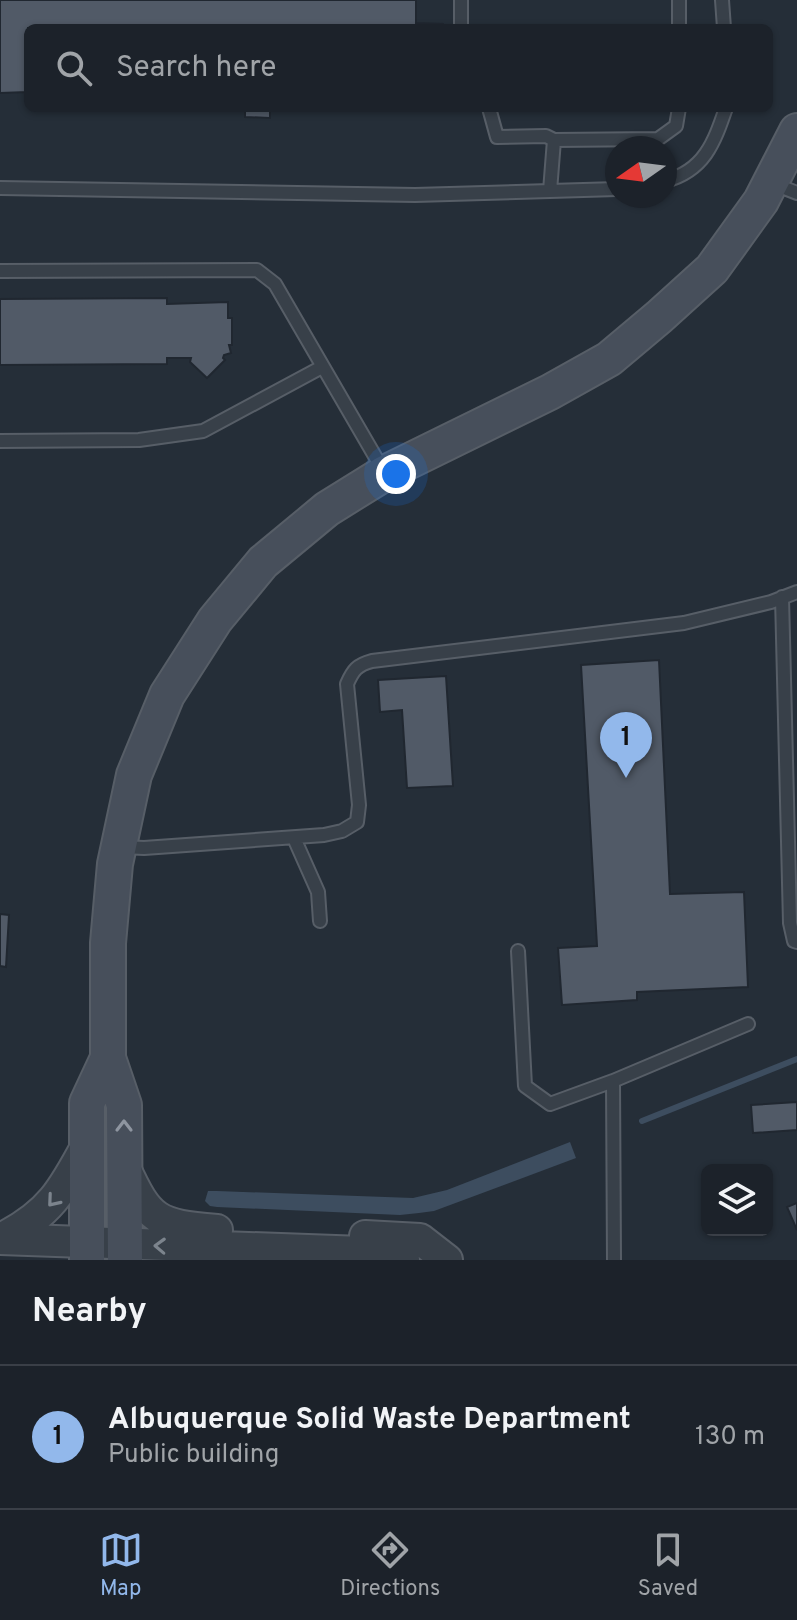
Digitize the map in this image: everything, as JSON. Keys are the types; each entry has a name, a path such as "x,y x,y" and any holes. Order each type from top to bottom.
{"main road":[{"path":"125,1252 124,1105 108,1058 108,943 119,846 134,775 167,695 215,620 263,562 327,509 385,473 550,392 609,359 712,269 761,201 784,188 797,131"},
{"path":"87,1251 87,1103 108,1058"}],"street":[{"path":"1,1239 28,1226 53,1204 87,1145"},
{"path":"124,1166 141,1202 167,1223 247,1233 420,1239 447,1260"},
{"path":"1,1239 87,1251 390,1253 404,1260"}],"lane":[{"path":"461,0 461,24"},
{"path":"679,0 679,24"},
{"path":"722,0 724,24"},
{"path":"490,112 497,137 546,136 554,140 658,139 676,126 678,112"},
{"path":"677,176 697,167 715,140 725,112"},
{"path":"550,191 554,140"},
{"path":"0,188 415,195 605,189"},
{"path":"0,271 257,270 275,284 385,473"},
{"path":"0,441 139,440 203,431 322,367"},
{"path":"119,846 144,848 324,835 342,831 357,822 359,805 347,684 352,670 359,665 684,623 797,592"},
{"path":"782,597 790,923 794,941 797,942"},
{"path":"294,838 318,892 320,921"},
{"path":"518,951 525,1086 550,1104 748,1024"},
{"path":"613,1081 614,1260"}],"water":[{"path":"570,1142 576,1158 434,1211 400,1215 217,1207 205,1201 208,1191 413,1198 447,1190"}],"building":[{"path":"0,0 416,0 416,23 443,24 24,24 24,92 0,93"},
{"path":"245,112 270,112 270,118 245,117"},
{"path":"167,298 167,304 228,302 228,318 232,318 231,353 224,355 225,360 207,378 190,362 191,358 167,358 167,364 0,365 0,299"},
{"path":"659,660 670,894 744,892 748,987 637,992 637,1000 562,1005 558,948 597,946 581,665"},
{"path":"446,676 453,786 407,788 402,710 380,712 378,680"},
{"path":"0,914 9,915 6,967 0,966"},
{"path":"797,1102 797,1130 753,1133 751,1105"},
{"path":"797,1203 797,1230 787,1207"}],"waterway":[{"path":"642,1121 797,1059"}],"place":[{"name":"Albuquerque Solid Waste Department","path":"626,778"}]}
